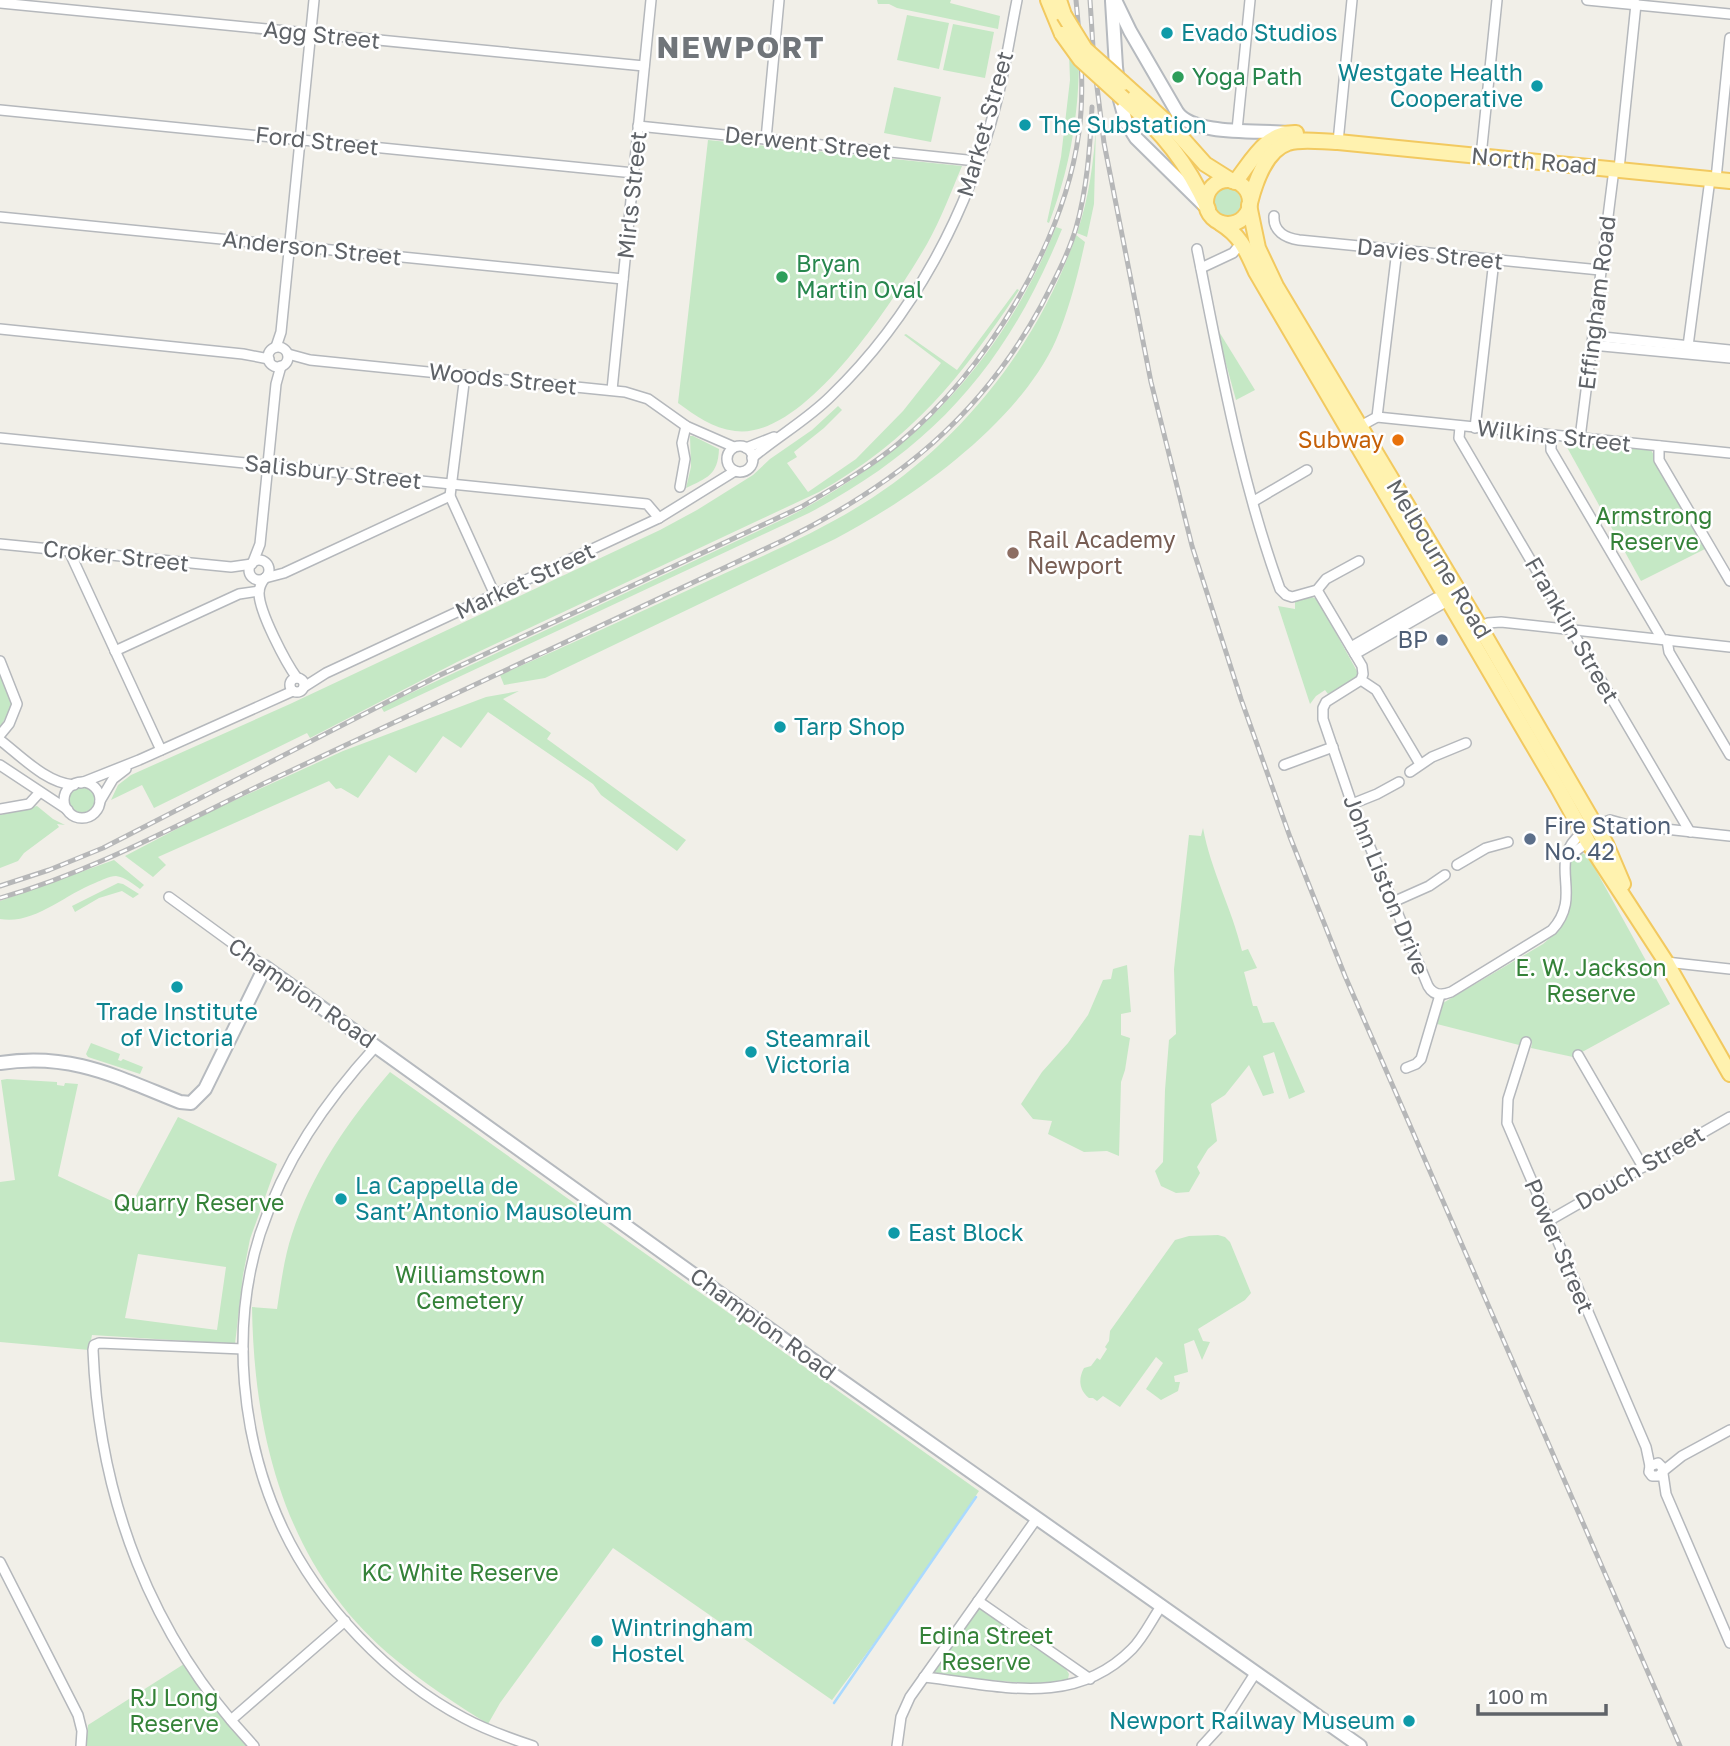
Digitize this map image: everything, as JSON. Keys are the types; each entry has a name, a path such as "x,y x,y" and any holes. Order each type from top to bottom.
{"main road":[{"path":"1048,0 1062,34 1080,59 1175,150 1191,174 1207,209 1220,223 1239,221 1245,216 1268,151"},
{"path":"1059,0 1064,15 1085,49 1172,127 1205,164 1246,190 1250,204"},
{"name":"North Road","path":"1233,182 1288,133 1338,142 1719,179"},
{"name":"North Road","path":"1268,151 1288,142 1338,142"},
{"path":"1207,209 1207,198 1212,188 1221,182 1233,182"},
{"name":"Melbourne Road","path":"1250,204 1255,242 1267,269 1355,429 1730,1074"},
{"name":"Melbourne Road","path":"1220,223 1234,232 1242,242 1256,272 1355,429"}],"street":[{"path":"296,684 255,600 256,591 250,575 260,544 269,466 314,0"},
{"name":"Mirls Street","path":"612,390 651,0"},
{"path":"766,139 779,0"},
{"name":"Market Street","path":"746,447 806,420 855,372 894,324 940,250 978,163 996,104 1017,0"},
{"path":"1114,0 1131,34 1182,119 1195,125 1288,133"},
{"path":"1114,0 1114,40 1120,100 1129,128 1140,143 1207,209"},
{"path":"1237,130 1250,0"},
{"path":"1338,142 1352,0"},
{"path":"1480,156 1497,0"},
{"path":"1587,0 1730,14"},
{"name":"Agg Street","path":"0,3 644,66"},
{"name":"Effingham Road","path":"1580,438 1636,4"},
{"path":"1114,40 1122,31 1131,34"},
{"path":"1688,346 1719,179 1730,38"},
{"name":"Ford Street","path":"0,110 634,173"},
{"name":"Derwent Street","path":"638,126 978,163"},
{"path":"1237,130 1268,151"},
{"name":"Davies Street","path":"1274,216 1275,226 1290,239 1601,270"},
{"name":"Anderson Street","path":"0,217 623,279"},
{"path":"1201,268 1234,252 1242,242"},
{"path":"1197,249 1228,409 1280,589 1286,595 1296,597 1317,590 1326,579 1359,561"},
{"path":"1355,429 1377,417 1396,250"},
{"path":"1475,428 1494,260"},
{"name":"Woods Street","path":"0,329 612,390 648,399 686,426 734,447"},
{"path":"1593,340 1730,350"},
{"path":"1593,340 1730,358"},
{"path":"465,375 450,496 495,595"},
{"name":"Wilkins Street","path":"1377,417 1730,453"},
{"path":"680,487 685,459 682,443 686,426"},
{"name":"Franklin Street","path":"1460,427 1459,438 1690,832"},
{"name":"Market Street","path":"752,458 780,434"},
{"path":"1551,435 1551,450 1665,639 1730,755"},
{"name":"Salisbury Street","path":"0,438 647,504 659,518"},
{"path":"714,438 727,459 735,471 747,469 752,458 746,447 734,447 727,459"},
{"path":"1660,446 1660,460 1730,580"},
{"name":"Market Street","path":"718,480 727,459"},
{"path":"1254,501 1307,470"},
{"name":"Market Street","path":"78,784 161,750 275,697 296,684 326,673 659,518 735,471"},
{"path":"250,575 256,580 289,570 450,496"},
{"name":"Croker Street","path":"0,544 232,567 252,563"},
{"path":"115,652 233,596 256,591 268,572 260,544"},
{"path":"69,551 161,750"},
{"path":"252,563 260,561 276,570 289,570"},
{"name":"Croker Street","path":"232,567 250,575"},
{"path":"1317,590 1363,669 1362,680 1376,690 1420,764"},
{"path":"1353,650 1442,604 1451,592"},
{"path":"1474,631 1488,623 1500,622 1730,647"},
{"path":"0,661 17,704 0,737 50,778 62,783 89,784 96,789 100,801 96,812 87,817 78,817 0,765"},
{"name":"John Liston Drive","path":"1362,680 1328,701 1322,711 1352,804 1429,987 1440,995 1451,992 1550,933 1561,919 1568,897 1564,864 1569,855 1591,834"},
{"path":"1410,772 1420,764 1466,743"},
{"path":"1284,765 1332,747"},
{"name":"Market Street","path":"100,801 113,779 139,760"},
{"path":"1352,804 1399,782"},
{"path":"68,810 65,796 78,784"},
{"path":"0,810 31,803 40,792"},
{"path":"1591,834 1628,825 1730,836"},
{"path":"1457,865 1486,848 1508,842"},
{"path":"1393,902 1446,875"},
{"name":"Champion Road","path":"169,897 828,1371 1360,1746"},
{"path":"1666,962 1730,969"},
{"path":"0,1063 45,1060 84,1066 119,1076 180,1102 191,1103 205,1089 265,967"},
{"path":"1406,1068 1418,1063 1422,1056 1440,995"},
{"name":"Power Street","path":"1526,1042 1508,1099 1506,1118 1730,1643"},
{"path":"376,1046 328,1101 297,1148 272,1200 260,1236 250,1279 243,1349 252,1430 272,1500 295,1550 345,1621 376,1654 430,1698 495,1733 533,1746"},
{"path":"1578,1055 1643,1167"},
{"name":"Douch Street","path":"1550,1220 1730,1117"},
{"path":"243,1349 96,1343 93,1352 107,1470 121,1520 142,1576 164,1625 198,1678 254,1746"},
{"path":"1658,1469 1730,1430"},
{"path":"897,1746 903,1710 1037,1518"},
{"path":"0,1562 76,1711 82,1731 81,1746"},
{"path":"978,1601 1090,1679"},
{"path":"924,1677 1057,1689 1090,1679 1111,1667 1133,1648 1162,1605"},
{"path":"231,1720 345,1621"},
{"path":"1202,1746 1224,1722 1256,1672"}],"green space":[{"path":"877,0 951,0 950,3 1000,16 998,29 897,8 889,4 878,4"},
{"path":"907,15 949,23 939,69 897,60"},
{"path":"953,24 994,32 985,78 943,70"},
{"path":"1069,53 1079,65 1077,106 1067,165 1049,223 1047,222 1061,157 1070,80"},
{"path":"894,87 941,97 931,142 884,133"},
{"path":"1096,124 1094,204 1087,237 1077,233 1090,179"},
{"name":"Bryan Martin Oval","path":"708,140 962,166 927,244 871,329 846,361 818,390 790,413 762,428 735,431 719,427 678,403"},
{"path":"1227,188 1237,192 1241,202 1237,212 1227,216 1217,212 1213,202 1217,192"},
{"path":"1056,227 1062,229 1041,277 992,360 963,396 931,429 895,459 809,513 384,712 381,707 790,516 878,462 916,431 982,360 1010,319"},
{"path":"1076,235 1085,242 1073,292 1056,340 1039,371 1017,400 961,455 897,502 835,539 545,678 504,685 500,675 808,534 851,511 906,474 968,416 1020,349 1061,274"},
{"path":"1017,289 1019,290 977,351 932,404 881,451 819,492 457,662 310,738 307,733 154,808 142,785 111,800 118,785 131,775 290,704 660,530 697,510 753,475 770,459 812,430 838,406 842,410 794,452 797,457 787,463 808,492 856,459 903,411 941,363 904,335 957,370"},
{"path":"1217,331 1255,390 1236,400"},
{"path":"690,436 719,449 716,465 710,475 686,488 691,467"},
{"name":"Armstrong Reserve","path":"1563,440 1651,450 1707,548 1641,581"},
{"path":"1309,596 1317,599 1358,673 1357,678 1328,694 1325,690 1310,704 1278,606 1295,609 1295,602"},
{"path":"0,669 11,693 12,704 0,727"},
{"path":"519,691 503,699 551,733 547,739 686,840 677,851 601,795 593,784 488,712 461,748 443,736 416,773 389,755 358,798 341,788 336,789 329,781 158,857 166,865 153,877 125,856 211,811 343,751 486,697"},
{"path":"82,786 92,790 96,800 92,810 82,814 72,810 68,800 72,790"},
{"path":"37,806 65,825 57,824 59,827 24,853 18,861 0,868 0,815"},
{"path":"1203,828 1242,951 1248,949 1257,968 1244,972 1253,1006 1257,1006 1263,1023 1274,1022 1305,1092 1289,1099 1274,1052 1263,1056 1274,1093 1263,1096 1249,1065 1225,1095 1211,1104 1217,1141 1208,1149 1197,1167 1200,1173 1189,1192 1176,1193 1161,1186 1155,1171 1163,1162 1169,1040 1176,1034 1174,969 1189,835 1201,836"},
{"name":"E. W. Jackson Reserve","path":"1580,852 1588,856 1670,1004 1573,1057 1531,1048 1532,1043 1522,1040 1519,1045 1437,1024 1443,1003 1543,944 1559,930 1566,920 1571,904 1570,858"},
{"path":"114,860 144,885 140,889 123,878 111,877 83,888 49,908 25,918 0,919 0,901"},
{"path":"118,883 139,894 133,898 122,891 99,898 75,912 72,906"},
{"path":"1127,965 1131,1012 1121,1014 1121,1035 1130,1038 1121,1082 1119,1156 1107,1151 1084,1152 1048,1134 1052,1121 1033,1119 1021,1104 1042,1072 1088,1015 1103,980 1111,979 1113,969"},
{"path":"91,1043 120,1054 118,1060 123,1059 143,1067 140,1074 88,1057 86,1054"},
{"name":"Williamstown Cemetery","path":"390,1072 979,1491 898,1611 832,1700 613,1548 500,1703 488,1724 441,1694 396,1660 359,1625 328,1587 304,1545 284,1501 270,1454 254,1357 252,1307 277,1309 289,1243 310,1190 333,1148"},
{"name":"Quarry Reserve","path":"1,1080 57,1082 57,1085 64,1086 65,1083 78,1084 58,1176 129,1209 178,1117 277,1164 250,1239 235,1344 92,1335 89,1350 0,1342 0,1182 15,1180","holes":["138,1254 226,1267 217,1330 125,1318"]},
{"path":"1218,1235 1230,1242 1251,1293 1245,1300 1198,1329 1203,1341 1210,1342 1202,1360 1194,1340 1184,1344 1188,1372 1174,1376 1175,1382 1180,1382 1178,1391 1161,1400 1146,1389 1163,1363 1156,1357 1120,1407 1103,1396 1097,1401 1089,1398 1080,1384 1084,1368 1091,1366 1097,1358 1100,1360 1107,1349 1105,1347 1110,1331 1175,1240 1189,1236"},
{"name":"Edina Street Reserve","path":"979,1607 1066,1669 1068,1679 1060,1684 1044,1685 935,1675 934,1668"},
{"name":"RJ Long Reserve","path":"184,1664 224,1719 248,1746 86,1746 88,1725"}],"waterway":[{"path":"834,1703 976,1497"}],"railway":[{"path":"0,886 103,848 438,676 801,507 864,469 899,443 931,414 990,343 1016,303 1057,218 1070,175 1081,116 1081,66 1076,0"},
{"path":"1090,0 1094,63 1104,143 1151,382 1192,546 1241,699 1290,837 1345,976 1680,1746"},
{"path":"0,898 110,857 786,539 826,518 900,470 963,414 991,381 1041,306 1065,258 1076,228 1087,168 1092,107"}],"place":[{"name":"Evado Studios","path":"1167,33"},
{"name":"Yoga Path","path":"1178,77"},
{"name":"Westgate Health Cooperative","path":"1537,86"},
{"name":"The Substation","path":"1025,125"},
{"name":"Bryan Martin Oval","path":"782,277"},
{"name":"Subway","path":"1398,440"},
{"name":"Rail Academy Newport","path":"1013,553"},
{"name":"BP","path":"1442,640"},
{"name":"Tarp Shop","path":"780,727"},
{"name":"Fire Station No. 42","path":"1530,839"},
{"name":"Trade Institute of Victoria","path":"177,987"},
{"name":"Steamrail Victoria","path":"751,1052"},
{"name":"La Cappella de Sant’Antonio Mausoleum","path":"341,1199"},
{"name":"East Block","path":"894,1233"},
{"name":"Wintringham Hostel","path":"597,1641"},
{"name":"Newport Railway Museum","path":"1409,1721"}],"district":[{"name":"NEWPORT","path":"741,48"}],"park label":[{"name":"KC White Reserve","path":"460,1573"}]}
